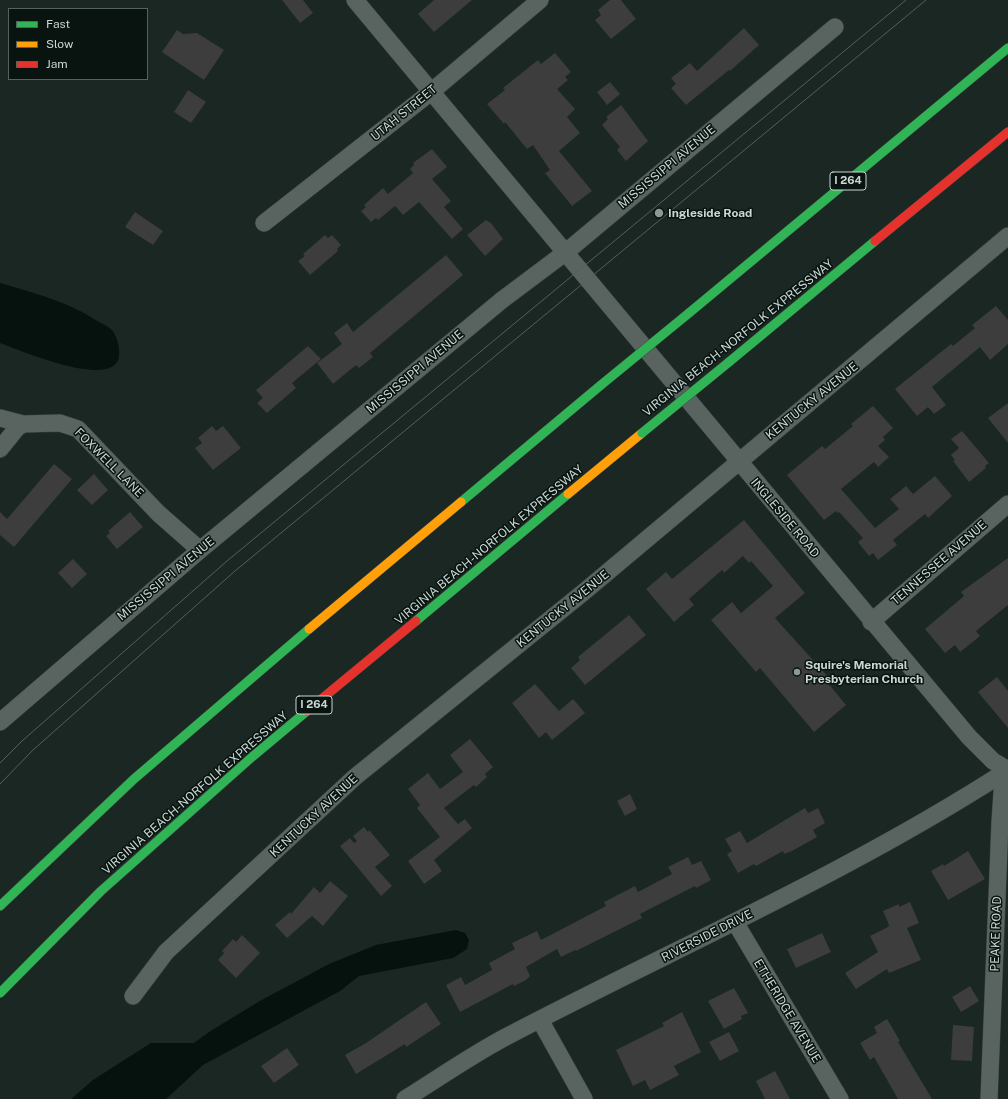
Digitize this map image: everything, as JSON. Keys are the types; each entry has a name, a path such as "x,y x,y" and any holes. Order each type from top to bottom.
{"highway":[{"name":"I 264","path":"0,906 43,862 167,748 251,676 1008,48"},
{"name":"VIRGINIA BEACH-NORFOLK EXPRESSWAY","path":"0,993 101,891 217,788 642,433 1008,132"}],"street":[{"name":"INGLESIDE ROAD","path":"355,0 566,252 871,622 969,737 993,761 1008,770"},
{"name":"UTAH STREET","path":"264,223 431,92 540,0"},
{"name":"MISSISSIPPI AVENUE","path":"0,722 200,550 502,300 566,252 835,27"},
{"name":"KENTUCKY AVENUE","path":"133,996 166,952 355,777 585,591 1008,236"},
{"name":"FOXWELL LANE","path":"0,418 23,424 60,423 78,429 158,513 200,550"},
{"path":"0,450 17,428 23,424"},
{"name":"TENNESSEE AVENUE","path":"871,622 1008,504"},
{"name":"RIVERSIDE DRIVE","path":"405,1099 501,1040 735,922 950,808 1008,770"},
{"name":"PEAKE ROAD","path":"990,1099 1000,822 1002,792 1008,770"},
{"name":"ETHERIDGE AVENUE","path":"735,922 840,1099"},
{"path":"540,1020 584,1099"}],"shaded area":[{"path":"0,283 38,294 76,309 112,330 118,342 119,349 119,356 114,366 101,370 85,369 65,365 0,343"},
{"path":"456,930 465,933 469,940 467,949 453,958 359,976 340,991 203,1065 166,1099 71,1099 93,1080 151,1043 194,1043 258,1002 329,964 376,945"}],"building":[{"path":"282,0 303,0 313,13 300,23"},
{"path":"434,0 472,0 434,32 418,14"},
{"path":"610,0 621,0 636,19 611,39 595,20 601,15 598,10"},
{"path":"744,28 759,45 730,71 729,70 686,105 671,88 676,84 671,78 690,63 697,71"},
{"path":"177,30 183,34 197,33 224,50 204,80 162,52"},
{"path":"555,53 571,72 565,77 568,80 557,89 575,109 567,117 580,133 559,151 592,191 572,206 545,173 550,170 533,145 527,149 505,122 504,124 487,104 505,90 503,88 538,60 541,64"},
{"path":"610,82 620,94 607,105 597,92"},
{"path":"188,90 206,102 191,123 174,112"},
{"path":"621,105 648,141 626,161 617,150 620,147 602,125 608,119 606,117"},
{"path":"432,149 447,167 432,179 451,201 444,207 463,229 452,239 419,202 403,215 395,206 378,220 376,218 371,222 361,211 366,207 364,205 383,188 388,194 413,173 410,169 414,165 413,163"},
{"path":"135,212 163,231 153,245 125,227"},
{"path":"486,220 491,223 503,239 485,256 467,235"},
{"path":"325,235 328,238 332,235 341,245 337,249 338,251 310,275 298,261 305,256 303,254"},
{"path":"446,255 463,275 370,353 373,357 359,368 356,365 333,384 317,363 342,344 334,333 347,323 353,332"},
{"path":"996,306 1008,320 1008,344 990,360 980,347 932,387 946,405 934,414 928,407 917,416 895,389 951,344 953,346 975,328 972,325"},
{"path":"308,346 321,359 292,383 296,388 267,413 257,403 263,398 256,390"},
{"path":"1008,403 1008,443 988,418"},
{"path":"873,406 893,428 883,437 885,440 878,446 889,457 878,467 874,462 841,489 875,528 899,509 890,499 906,486 913,494 935,476 952,496 928,518 925,514 893,540 897,545 878,560 873,553 869,556 858,542 863,538 839,512 837,513 836,511 824,520 787,475 822,446 825,449 853,426 851,424"},
{"path":"212,426 216,431 223,426 241,448 213,470 195,448 202,443 198,438"},
{"path":"962,431 989,463 985,466 986,468 969,482 953,461 955,460 951,455 959,448 951,439"},
{"path":"54,464 72,479 14,547 0,535 0,512 7,519"},
{"path":"94,474 108,490 92,505 77,490"},
{"path":"130,512 143,527 117,549 106,536 110,533 108,531"},
{"path":"744,520 805,593 775,618 831,680 828,683 846,705 814,732 760,668 756,672 711,620 732,602 741,613 773,586 751,561 749,563 743,556 724,573 722,570 689,599 694,605 674,622 646,589 666,572 672,579"},
{"path":"1008,558 1008,605 976,631 980,636 964,649 960,652 955,645 945,653 925,629 964,596 961,592"},
{"path":"73,559 87,574 72,588 58,573"},
{"path":"629,615 646,635 585,685 571,668 580,660 578,657"},
{"path":"997,677 1008,691 1008,728 978,692"},
{"path":"535,684 559,711 573,699 585,713 552,740 546,732 539,738 512,703"},
{"path":"470,739 493,767 485,774 487,777 476,787 474,785 444,808 458,824 465,819 472,828 434,860 442,871 424,884 408,861 440,837 417,808 420,805 408,789 428,773 440,789 463,772 450,755"},
{"path":"630,794 637,809 625,816 617,801"},
{"path":"805,808 808,813 818,808 825,823 813,830 817,837 792,851 784,854 783,851 756,866 754,864 738,873 727,854 732,851 725,839 740,831 747,843"},
{"path":"364,827 368,832 369,830 390,855 375,867 392,886 381,896 340,846 350,838 354,843 357,841 353,836"},
{"path":"968,851 985,879 948,900 931,871 943,864 944,866"},
{"path":"688,857 692,865 701,861 711,880 696,888 695,886 640,914 642,918 576,951 575,950 561,957 557,949 526,967 530,976 526,980 514,986 513,984 460,1012 446,985 461,977 465,985 492,970 489,963 515,949 512,943 537,931 541,940 606,906 604,902 635,886 638,892 672,874 668,867"},
{"path":"330,881 348,896 323,926 312,916 287,938 275,925 290,912 291,914 314,887 320,893"},
{"path":"910,902 919,923 907,928 921,960 889,973 887,969 856,989 845,973 878,952 870,936 888,927 889,925 883,911 899,904 899,907"},
{"path":"822,933 831,952 796,968 787,949"},
{"path":"242,935 260,953 236,978 218,960 224,953 222,951 233,939 236,942"},
{"path":"970,986 979,1001 961,1012 952,997"},
{"path":"734,988 748,1013 741,1016 742,1019 724,1029 708,1001"},
{"path":"426,1002 441,1024 406,1047 405,1044 356,1074 345,1055 366,1043"},
{"path":"682,1012 701,1052 674,1066 679,1075 650,1090 645,1080 633,1086 616,1050 664,1026 662,1023"},
{"path":"887,1019 900,1041 898,1042 932,1099 898,1099 874,1057 870,1060 860,1043 877,1033 874,1027"},
{"path":"953,1025 974,1027 972,1061 951,1060"},
{"path":"729,1032 739,1051 720,1061 709,1042"},
{"path":"287,1048 299,1065 274,1083 261,1066"},
{"path":"775,1071 790,1099 765,1099 756,1081"}],"tram line":[{"path":"0,763 22,741 227,561 906,0"},
{"path":"0,784 33,750 235,571 926,0"}],"traffic: fast":[{"path":"689,313 1008,48"},
{"path":"729,362 875,241"},
{"path":"601,385 689,313"},
{"path":"642,433 729,362"},
{"path":"461,502 601,385"},
{"path":"416,621 568,494"},
{"path":"0,906 134,779 309,629"},
{"path":"0,993 101,891 252,757 307,711"}],"traffic: slow":[{"path":"568,494 642,433"},
{"path":"309,629 461,502"}],"traffic: jam":[{"path":"875,241 1008,132"},
{"path":"307,711 416,621"}],"place":[{"name":"Ingleside Road","path":"659,213"},
{"name":"Squire's Memorial Presbyterian Church","path":"797,672"}]}
